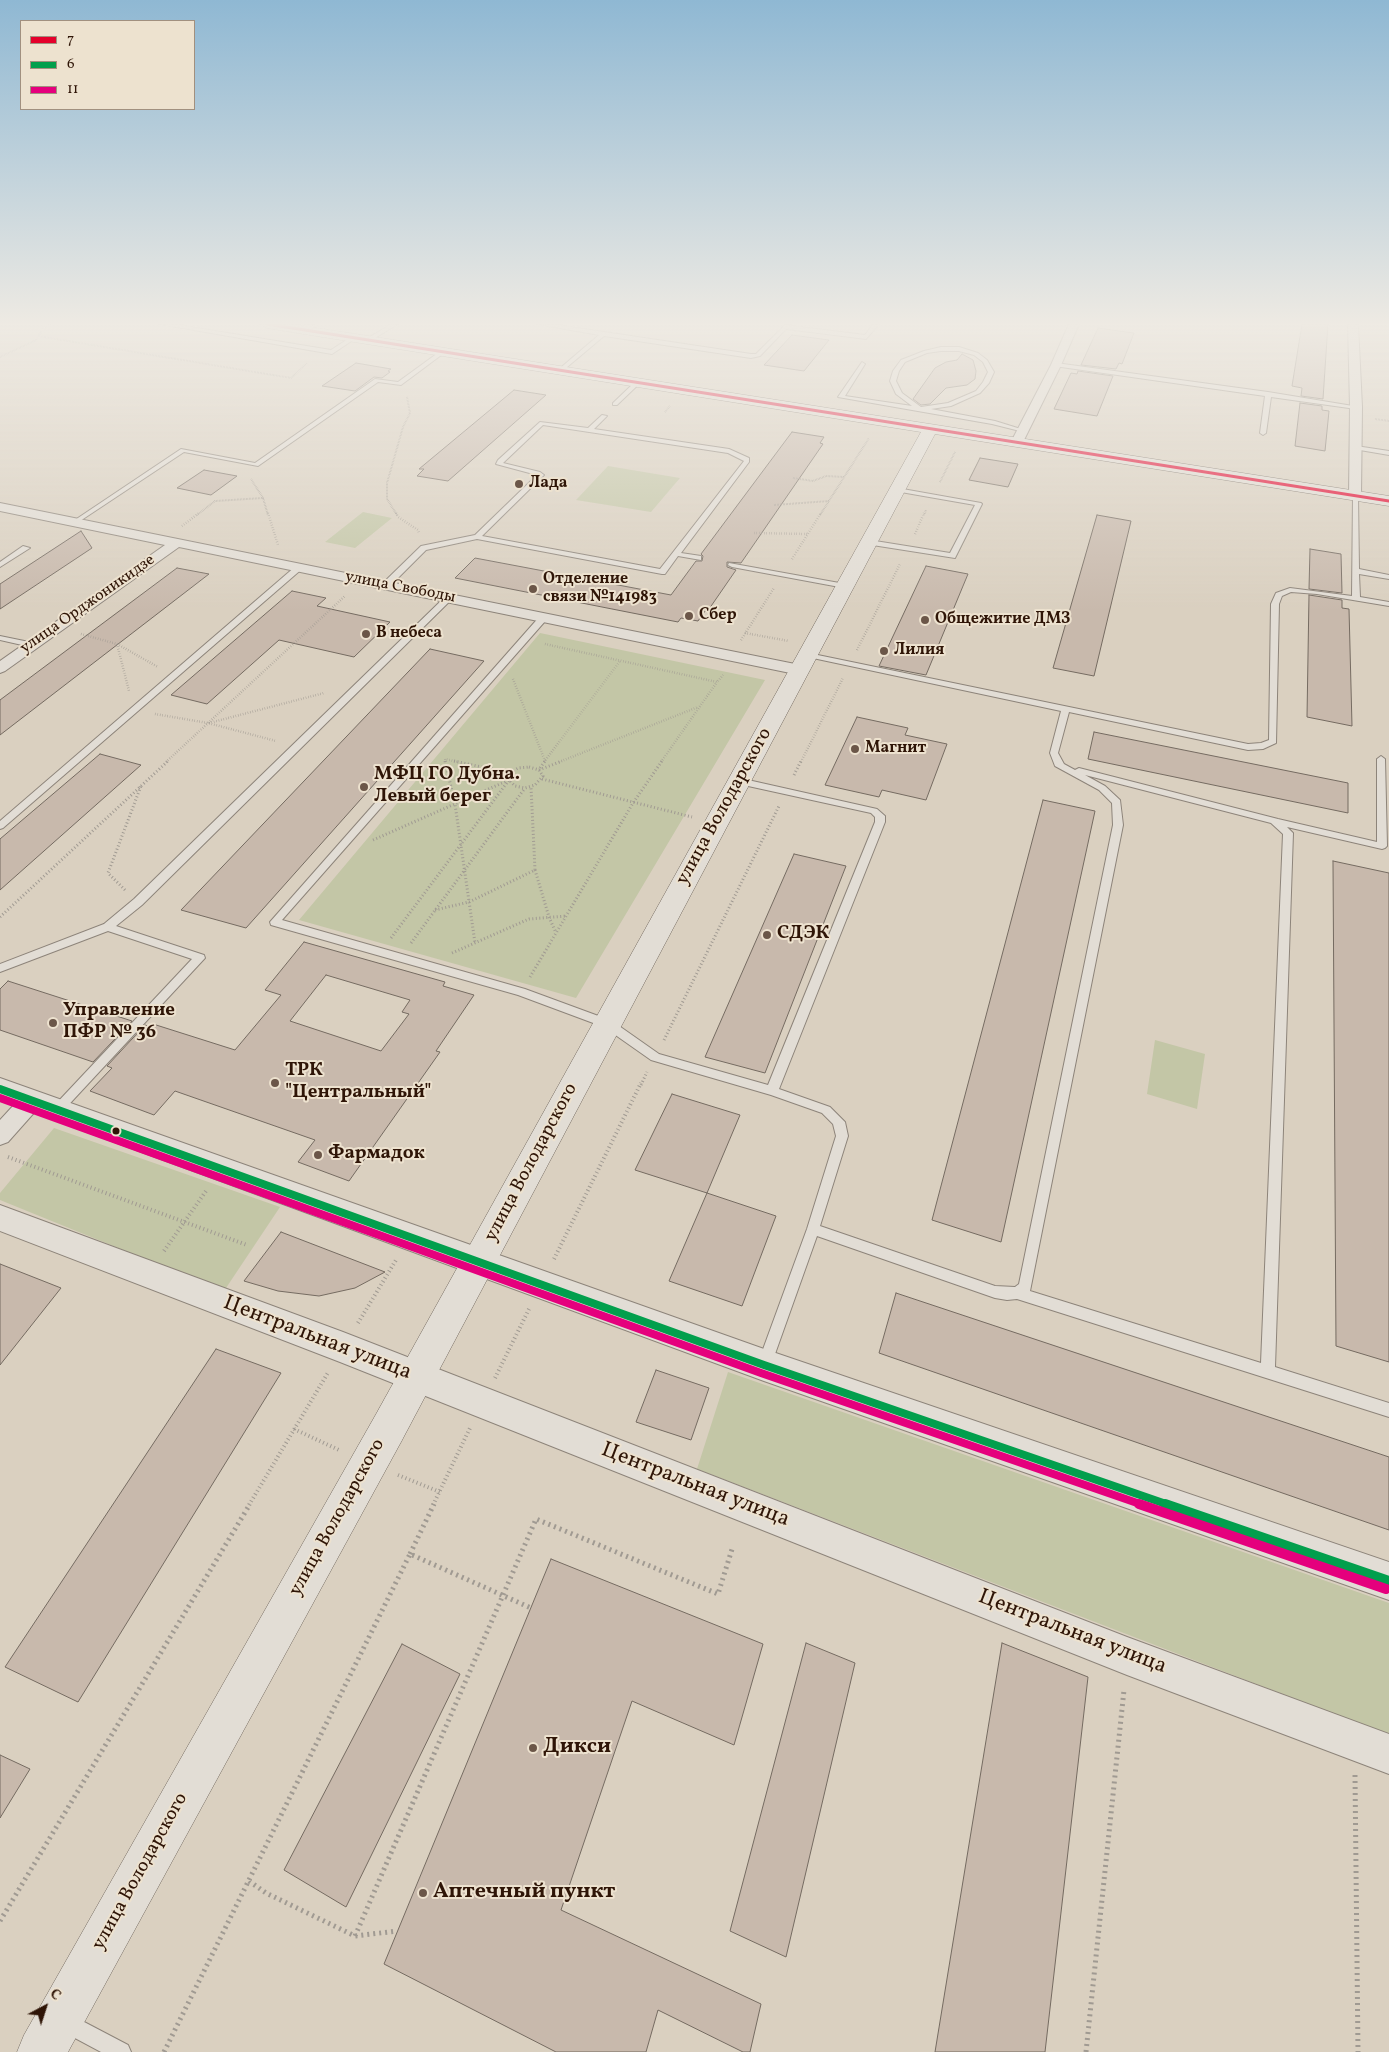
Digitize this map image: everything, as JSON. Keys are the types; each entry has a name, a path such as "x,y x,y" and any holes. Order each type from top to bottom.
{"main road":[{"path":"880,420 891,420"},
{"name":"улица Володарского","path":"50,2035 479,1263 897,490 925,420"},
{"path":"927,420 965,434 1019,437 1389,501"}],"street":[{"path":"1019,437 1028,420"},
{"path":"1355,496 1356,420"},
{"name":"улица Свободы","path":"0,507 732,654 804,662"},
{"name":"улица Орджоникидзе","path":"0,668 170,542"},
{"path":"0,1089 764,1365 1389,1581"},
{"path":"0,1135 45,1105"},
{"name":"Центральная улица","path":"0,1218 343,1348 1127,1656 1389,1754"}],"lane":[{"path":"75,522 183,450 256,465 320,420"},
{"path":"590,430 600,420"},
{"path":"942,420 993,422 1019,437"},
{"path":"1264,432 1265,420"},
{"path":"386,585 424,548 478,537 662,572 747,461 746,458 729,451 542,423 512,449 499,464 541,475 478,537"},
{"path":"1356,448 1389,453"},
{"path":"869,542 952,556 978,504 897,490"},
{"path":"1355,496 1356,599"},
{"path":"0,565 26,548"},
{"path":"676,554 698,558"},
{"path":"732,565 845,586"},
{"path":"0,826 299,568"},
{"path":"1357,571 1389,577"},
{"path":"804,662 849,664 1248,747 1263,746 1273,740 1275,604 1279,595 1290,590 1316,592 1389,604"},
{"path":"0,968 108,927 138,902 449,598"},
{"path":"544,617 275,922 521,992 608,1024 655,1057 772,1091 826,1110 838,1122 842,1136 813,1229 764,1365"},
{"path":"0,638 31,645"},
{"path":"1017,1293 1025,1288 1118,825 1117,802 1102,788 1060,766 1054,753 1066,710"},
{"path":"1060,766 1274,822 1382,846 1381,759"},
{"path":"739,781 874,812 880,816 880,822 772,1091"},
{"path":"1268,1372 1288,833 1274,822"},
{"path":"45,1105 200,958 108,927"},
{"path":"813,1229 995,1292 1017,1293 1389,1410"},
{"path":"50,2035 121,2052"}],"path":[{"path":"406,420 387,483 387,499 398,517 418,530 424,548"},
{"path":"521,992 633,803 717,682 732,654 880,420"},
{"path":"541,1285 965,434"},
{"path":"256,465 251,478 263,498 285,565"},
{"path":"793,478 813,481 826,476 844,477"},
{"path":"170,542 215,501 263,498"},
{"path":"774,505 829,501"},
{"path":"754,533 808,534"},
{"path":"0,917 361,580"},
{"path":"55,627 117,644 174,676"},
{"path":"524,640 717,682"},
{"path":"117,644 134,710 208,724 298,747"},
{"path":"506,660 545,761"},
{"path":"539,770 620,661"},
{"path":"722,674 732,676"},
{"path":"208,724 362,683"},
{"path":"475,943 455,804 446,759 510,773 523,767 539,770 700,706"},
{"path":"539,770 542,772 542,779"},
{"path":"380,952 509,780 510,773"},
{"path":"509,780 515,786 525,788 542,779 716,822"},
{"path":"330,859 509,780"},
{"path":"138,902 108,873 141,786"},
{"path":"530,787 535,870 549,917 556,933"},
{"path":"400,958 525,788"},
{"path":"435,910 470,902 535,870"},
{"path":"451,953 529,919 567,916"},
{"path":"0,1155 247,1245"},
{"path":"147,1275 222,1170"},
{"path":"0,1920 409,1238"},
{"path":"355,1936 536,1519 718,1594 733,1546"},
{"path":"164,2052 410,1554 531,1608"},
{"path":"1086,2052 1127,1656"},
{"path":"1355,1741 1358,2052"},
{"path":"249,1881 266,1893 355,1936 397,1931"}],"green space":[{"path":"608,466 680,478 651,512 576,500"},
{"path":"363,512 392,518 355,548 325,542"},
{"path":"540,633 765,680 576,998 299,920"},
{"path":"1155,1040 1205,1054 1197,1109 1147,1094"},
{"path":"54,1128 280,1207 224,1291 0,1200 0,1193"},
{"path":"728,1372 1389,1603 1389,1735 697,1469"}],"building":[{"path":"478,420 518,420 448,481 417,476 424,469 419,469"},
{"path":"1298,420 1328,420 1325,451 1295,446"},
{"path":"792,432 824,437 820,443 823,444 741,563 727,562 727,567 736,570 707,612 705,611 698,621 681,618 678,622 455,578 475,558 671,595 696,561 702,561 703,556 701,554"},
{"path":"980,458 1018,464 1008,487 969,480"},
{"path":"204,470 237,476 211,495 177,488"},
{"path":"1097,515 1131,521 1094,676 1053,668"},
{"path":"81,531 92,548 0,609 0,584"},
{"path":"1310,549 1341,554 1342,593 1309,589"},
{"name":"Общежитие ДМЗ","path":"926,566 968,574 926,675 879,666"},
{"path":"177,568 209,574 0,735 0,700"},
{"path":"292,591 326,598 317,606 390,622 354,657 279,640 207,704 171,695"},
{"path":"1309,595 1342,600 1342,608 1349,609 1352,726 1307,717"},
{"path":"430,649 484,661 246,928 181,910"},
{"path":"857,717 908,728 905,735 947,744 926,800 882,790 879,797 825,785"},
{"path":"1094,732 1348,783 1348,813 1088,759"},
{"path":"100,754 141,765 0,890 0,839"},
{"path":"1043,800 1095,811 1001,1242 932,1220"},
{"path":"794,854 846,866 765,1073 705,1057"},
{"path":"1333,861 1389,873 1389,1362 1336,1346"},
{"path":"304,942 445,982 443,986 474,995 436,1051 440,1052 349,1181 298,1162 315,1140 175,1091 154,1115 90,1091 112,1068 107,1066 145,1025 151,1027 153,1024 235,1050 281,995 265,990","holes":["326,975 410,1000 402,1012 409,1014 381,1051 290,1021"]},
{"name":"Управление ПФР № 36","path":"8,981 132,1021 93,1062 0,1030 0,989"},
{"path":"672,1094 740,1115 707,1193 635,1170"},
{"path":"707,1193 776,1216 742,1306 669,1281"},
{"path":"281,1232 385,1272 355,1288 319,1296 278,1291 244,1281"},
{"path":"0,1264 61,1288 0,1365"},
{"path":"896,1293 1389,1457 1389,1530 879,1353"},
{"path":"216,1349 281,1373 78,1702 5,1667"},
{"path":"656,1370 709,1388 691,1440 636,1422"},
{"path":"551,1559 763,1644 734,1745 632,1701 561,1910 761,2004 750,2052 743,2052 658,2010 646,2052 556,2052 384,1964"},
{"path":"806,1643 855,1663 786,1957 730,1931"},
{"path":"1002,1643 1088,1677 1045,2052 935,2052"},
{"path":"402,1644 460,1674 346,1907 284,1870"},
{"path":"0,1755 30,1769 0,1818"}],"transit line":[{"name":"7","path":"874,420 1389,501"},
{"name":"6","path":"0,1089 764,1365 1389,1581"},
{"name":"11","path":"0,1098 761,1373 1386,1589"}],"place":[{"name":"Лада","path":"519,484"},
{"name":"Отделение связи №141983","path":"533,589"},
{"name":"Сбер","path":"689,616"},
{"name":"Общежитие ДМЗ","path":"925,620"},
{"name":"В небеса","path":"366,634"},
{"name":"Лилия","path":"884,651"},
{"name":"Магнит","path":"855,749"},
{"name":"МФЦ ГО Дубна. Левый берег","path":"364,787"},
{"name":"СДЭК","path":"767,935"},
{"name":"Управление ПФР № 36","path":"53,1023"},
{"name":"ТРК \"Центральный\"","path":"275,1083"},
{"name":"Фармадок","path":"318,1155"},
{"name":"Дикси","path":"533,1748"},
{"name":"Аптечный пункт","path":"423,1893"}]}
